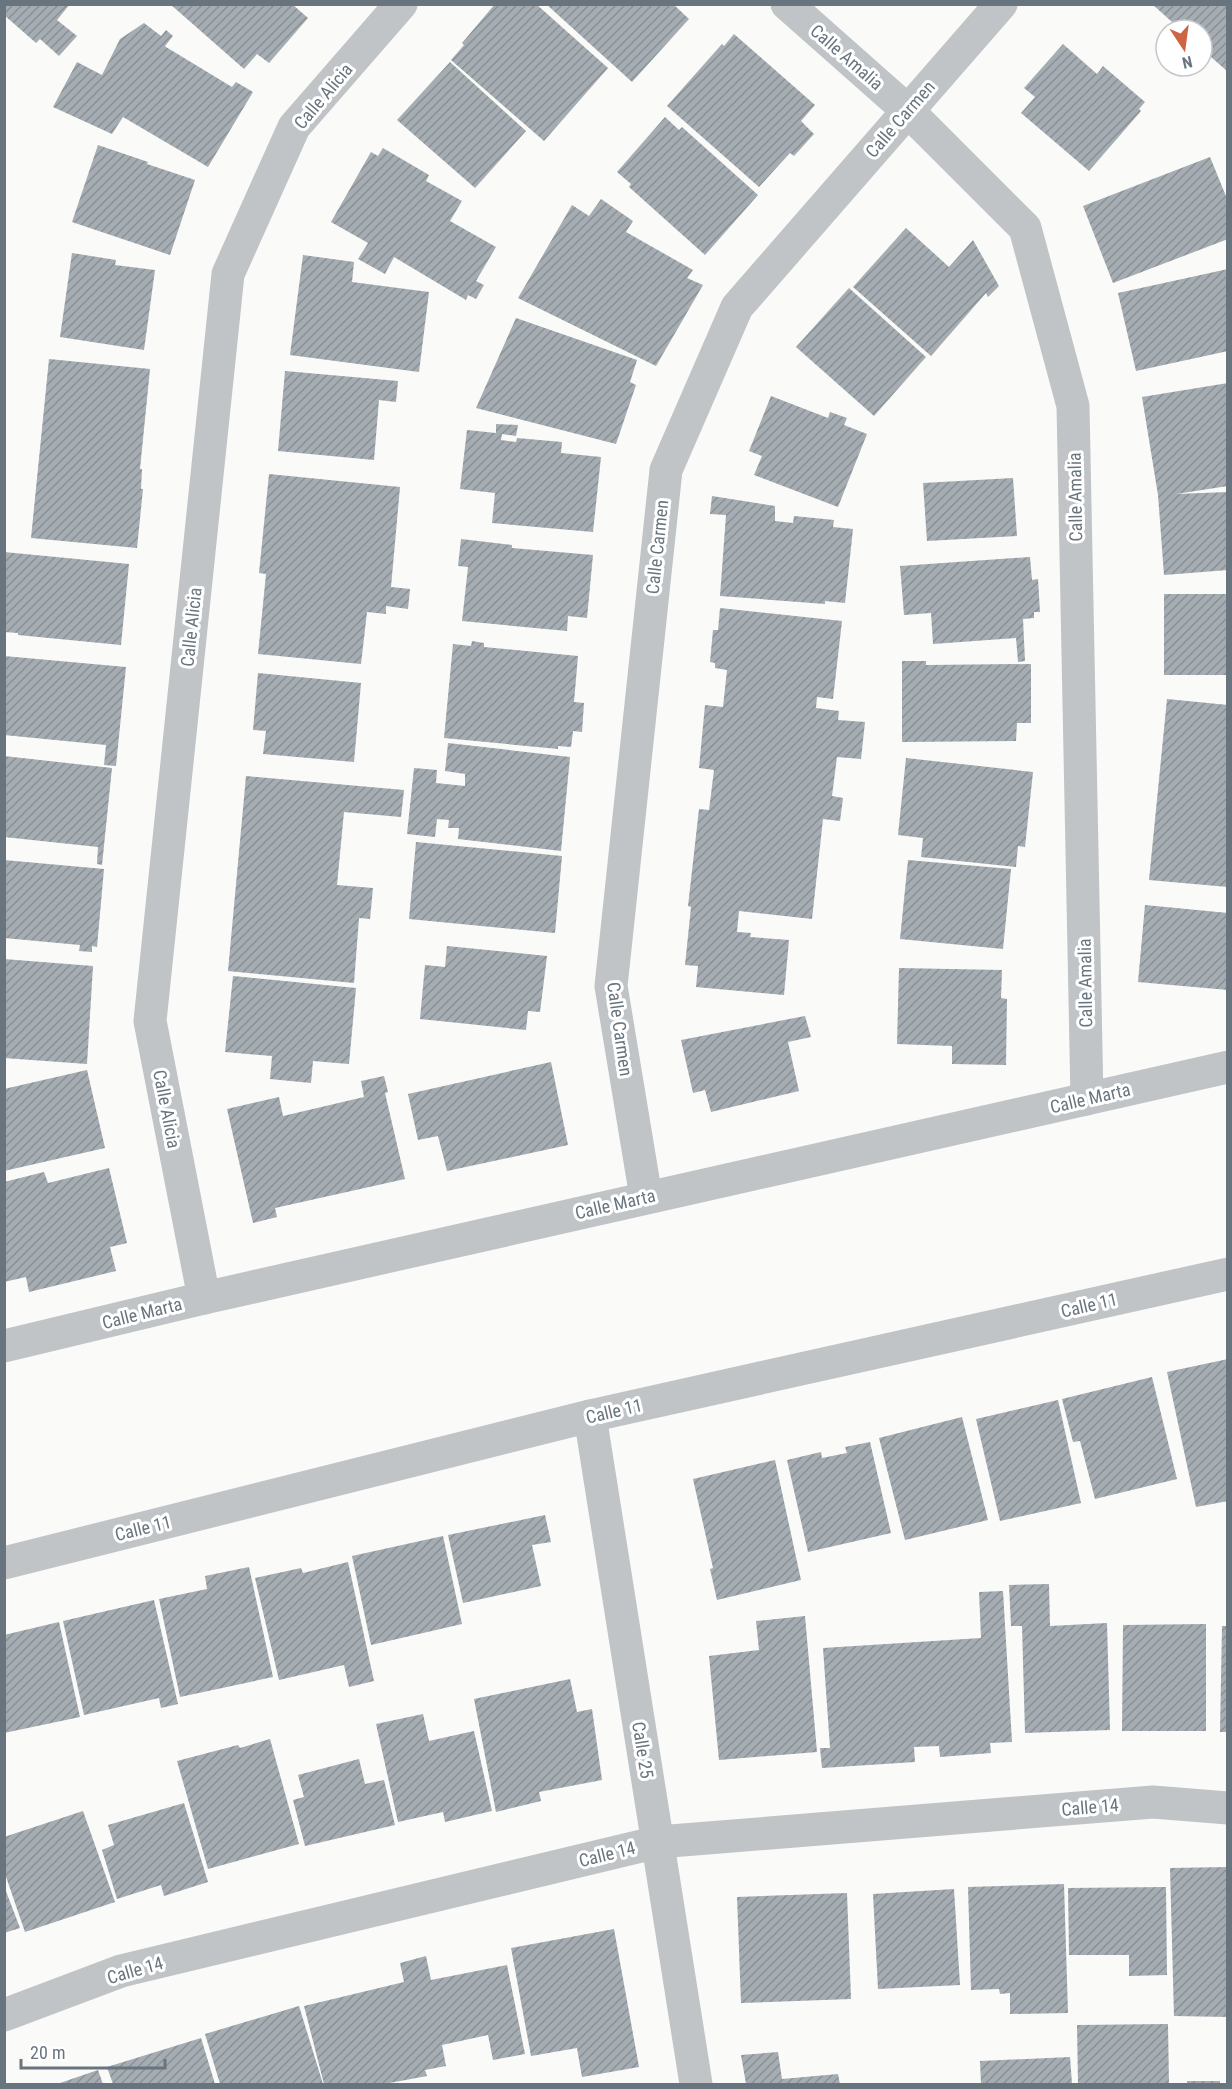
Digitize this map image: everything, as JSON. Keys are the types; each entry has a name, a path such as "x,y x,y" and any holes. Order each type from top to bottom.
{"street":[{"name":"Calle Alicia","path":"204,1298 150,1021 228,274 294,127 401,4"},
{"name":"Calle Amalia","path":"787,4 908,111 1024,228 1073,406 1087,1099"},
{"name":"Calle Carmen","path":"646,1197 611,986 666,470 737,307 1001,4"},
{"name":"Calle Marta","path":"4,1346 646,1197 1227,1067"},
{"name":"Calle 11","path":"4,1563 590,1416 1227,1274"},
{"name":"Calle 25","path":"590,1416 696,2085"},
{"name":"Calle 14","path":"4,2015 121,1971 657,1842 1153,1802 1227,1808"}],"building":[{"path":"4,4 70,4 57,20 77,36 59,56 40,39 36,43 4,15"},
{"path":"170,4 292,4 308,18 269,63 257,54 244,69"},
{"path":"495,4 536,4 608,68 544,141 451,60 464,45 462,43"},
{"path":"546,4 673,4 689,19 632,82"},
{"path":"1152,4 1228,4 1228,72 1214,60 1214,18 1168,18"},
{"path":"144,23 161,36 166,30 173,36 166,47 232,87 236,82 253,92 208,167 123,117 112,134 53,107 77,62 102,75 120,39"},
{"path":"734,34 815,105 801,121 814,134 794,156 790,153 759,187 667,106 722,44 724,46"},
{"path":"1063,44 1097,74 1103,66 1145,102 1139,109 1141,111 1089,171 1021,113 1035,97 1024,88"},
{"path":"450,62 526,131 475,188 397,120"},
{"path":"665,117 679,130 682,127 758,195 705,255 629,187 631,184 617,172"},
{"path":"98,145 195,180 170,255 72,222"},
{"path":"383,148 429,175 426,181 462,201 450,221 496,247 476,281 484,285 476,299 468,295 466,300 394,257 385,274 358,259 368,243 331,222 371,152 378,156"},
{"path":"1210,157 1228,201 1228,239 1113,283 1083,206"},
{"path":"601,199 633,221 626,232 693,270 687,278 703,285 656,366 518,298 572,205 589,216"},
{"path":"906,228 949,267 973,240 999,286 988,297 986,293 931,356 853,287"},
{"path":"72,253 116,260 115,265 155,270 144,350 60,337"},
{"path":"303,255 354,262 352,282 429,292 419,372 290,355"},
{"path":"1228,269 1228,351 1136,371 1118,293"},
{"path":"849,288 926,357 874,416 796,347"},
{"path":"516,318 637,360 630,382 636,385 616,444 476,408"},
{"path":"49,359 150,369 140,469 142,469 141,489 143,489 137,548 31,538"},
{"path":"285,371 398,381 396,402 379,400 374,460 278,451"},
{"path":"1228,383 1228,486 1176,494 1228,492 1228,570 1164,575 1158,495 1142,397"},
{"path":"771,396 828,418 830,412 847,418 844,425 867,434 838,507 754,475 762,456 749,451"},
{"path":"496,424 518,425 516,436 502,434 501,440 516,442 517,438 562,442 561,453 601,457 593,532 492,523 495,493 460,489 467,430 496,433"},
{"path":"269,474 400,487 391,587 410,589 408,609 386,606 386,614 367,612 361,664 258,654 266,574 259,573"},
{"path":"1013,478 1017,536 927,541 923,483"},
{"path":"712,496 775,506 775,521 793,523 794,516 834,520 833,527 853,529 845,603 825,601 825,604 720,596 726,515 710,514"},
{"path":"461,539 512,545 512,548 593,555 587,618 568,616 567,631 462,621 468,567 458,566"},
{"path":"4,552 129,564 121,645 4,632"},
{"path":"1030,557 1032,580 1038,579 1040,612 1034,612 1034,618 1023,619 1025,661 1018,662 1016,638 933,644 931,613 904,615 900,566"},
{"path":"1164,594 1228,594 1228,675 1164,675"},
{"path":"720,608 842,621 833,699 817,697 816,708 839,711 838,720 865,722 861,759 837,757 832,796 843,798 840,821 823,819 812,919 739,911 737,932 751,933 750,937 789,940 784,995 696,987 698,966 685,965 691,907 688,906 699,809 709,810 714,770 699,768 705,705 723,707 727,670 715,668 715,663 710,662 713,630 718,630"},
{"path":"472,641 484,643 484,647 578,656 574,702 584,703 582,732 573,731 571,747 558,746 558,749 444,738 453,644 471,646"},
{"path":"4,656 126,667 116,766 104,765 106,745 4,735"},
{"path":"902,661 926,661 926,665 1031,664 1031,723 1017,723 1016,741 902,742"},
{"path":"258,673 361,683 354,762 263,754 266,731 253,730"},
{"path":"1167,699 1228,705 1228,887 1149,880"},
{"path":"448,743 570,757 561,851 458,839 459,828 448,828 449,820 437,819 435,837 407,834 414,768 437,770 436,783 465,786 465,774 445,771"},
{"path":"4,756 112,768 102,865 97,864 98,847 4,837"},
{"path":"906,758 1033,772 1025,847 1018,846 1016,867 921,857 923,838 898,835"},
{"path":"246,776 404,790 401,817 344,812 337,885 373,888 370,919 359,918 354,983 228,971"},
{"path":"416,842 562,856 555,933 409,919"},
{"path":"4,860 104,869 97,947 92,946 92,952 79,951 80,945 4,938"},
{"path":"908,860 1011,869 1003,949 900,939"},
{"path":"1145,905 1228,913 1228,990 1138,982"},
{"path":"447,946 547,956 540,1012 528,1011 526,1030 420,1019 425,965 445,967"},
{"path":"4,959 93,966 87,1064 4,1058"},
{"path":"899,968 1002,970 1001,998 1007,999 1006,1065 952,1064 952,1046 897,1044"},
{"path":"233,976 356,988 349,1064 313,1061 311,1083 270,1079 272,1056 225,1052"},
{"path":"805,1016 811,1037 788,1042 799,1091 711,1112 705,1090 693,1093 681,1040"},
{"path":"551,1062 568,1145 447,1171 438,1136 418,1140 408,1094"},
{"path":"87,1070 105,1148 4,1171 4,1089"},
{"path":"384,1076 388,1092 385,1093 405,1179 275,1208 277,1217 253,1223 227,1109 279,1097 283,1116 364,1097 361,1081"},
{"path":"109,1168 127,1243 110,1247 116,1271 29,1292 26,1277 4,1282 4,1182 44,1172 48,1183"},
{"path":"1228,1359 1228,1501 1196,1507 1167,1372"},
{"path":"1152,1377 1177,1479 1095,1499 1080,1441 1073,1442 1062,1399"},
{"path":"1058,1400 1081,1503 1000,1521 976,1419"},
{"path":"962,1417 988,1520 905,1540 879,1438"},
{"path":"870,1442 891,1533 808,1552 787,1460 821,1452 822,1458 847,1453 845,1447"},
{"path":"775,1460 801,1580 717,1600 710,1569 713,1568 693,1479"},
{"path":"545,1515 551,1542 532,1545 541,1586 463,1603 448,1535"},
{"path":"443,1536 462,1624 371,1645 352,1556"},
{"path":"348,1562 374,1681 349,1687 344,1665 279,1680 255,1578 301,1568 303,1573"},
{"path":"249,1567 273,1677 180,1697 159,1599 207,1589 205,1576"},
{"path":"1049,1584 1050,1626 1107,1623 1110,1730 1025,1733 1022,1626 1011,1626 1009,1585"},
{"path":"1003,1591 1012,1742 990,1743 991,1753 940,1757 939,1746 914,1747 915,1762 822,1768 820,1748 830,1748 823,1648 981,1638 979,1592"},
{"path":"154,1600 178,1704 161,1708 159,1698 84,1715 63,1621"},
{"path":"805,1616 817,1752 719,1760 709,1656 759,1650 756,1621"},
{"path":"59,1622 80,1717 4,1733 4,1635"},
{"path":"1206,1624 1206,1731 1122,1731 1123,1625"},
{"path":"1222,1626 1228,1626 1228,1732 1220,1732"},
{"path":"570,1679 577,1712 592,1709 602,1780 539,1792 541,1801 496,1812 474,1699"},
{"path":"423,1714 429,1741 474,1731 492,1811 445,1822 443,1812 398,1822 376,1724"},
{"path":"270,1739 299,1844 208,1869 177,1761 238,1745 240,1748"},
{"path":"359,1759 365,1784 384,1780 395,1825 305,1846 293,1800 304,1797 298,1775"},
{"path":"184,1803 208,1882 164,1896 161,1885 117,1899 102,1850 114,1845 108,1825"},
{"path":"83,1811 115,1902 25,1932 4,1871 4,1837"},
{"path":"1228,1867 1228,2017 1174,2016 1170,1868"},
{"path":"1064,1884 1068,2013 1010,2014 1010,1993 1000,1994 999,1989 971,1990 968,1887"},
{"path":"4,1886 20,1928 4,1933"},
{"path":"1166,1887 1167,1975 1129,1976 1129,1955 1069,1955 1068,1888"},
{"path":"954,1889 960,1985 878,1989 873,1894"},
{"path":"847,1893 851,1999 741,2003 737,1897"},
{"path":"614,1929 639,2067 582,2077 577,2048 531,2056 511,1948"},
{"path":"426,1956 431,1980 507,1965 525,2054 493,2060 488,2035 442,2045 446,2066 425,2070 427,2076 384,2084 324,2084 304,2006 404,1982 400,1963"},
{"path":"299,2006 323,2084 220,2084 205,2034"},
{"path":"1168,2024 1169,2084 1078,2084 1077,2025"},
{"path":"201,2038 215,2084 113,2084 107,2067"},
{"path":"778,2052 782,2079 838,2074 840,2084 746,2084 741,2055"},
{"path":"1070,2057 1072,2084 981,2084 980,2061"},
{"path":"98,2070 103,2084 57,2084"},
{"path":"1187,2081 1220,2081 1220,2084 1187,2084"}]}
